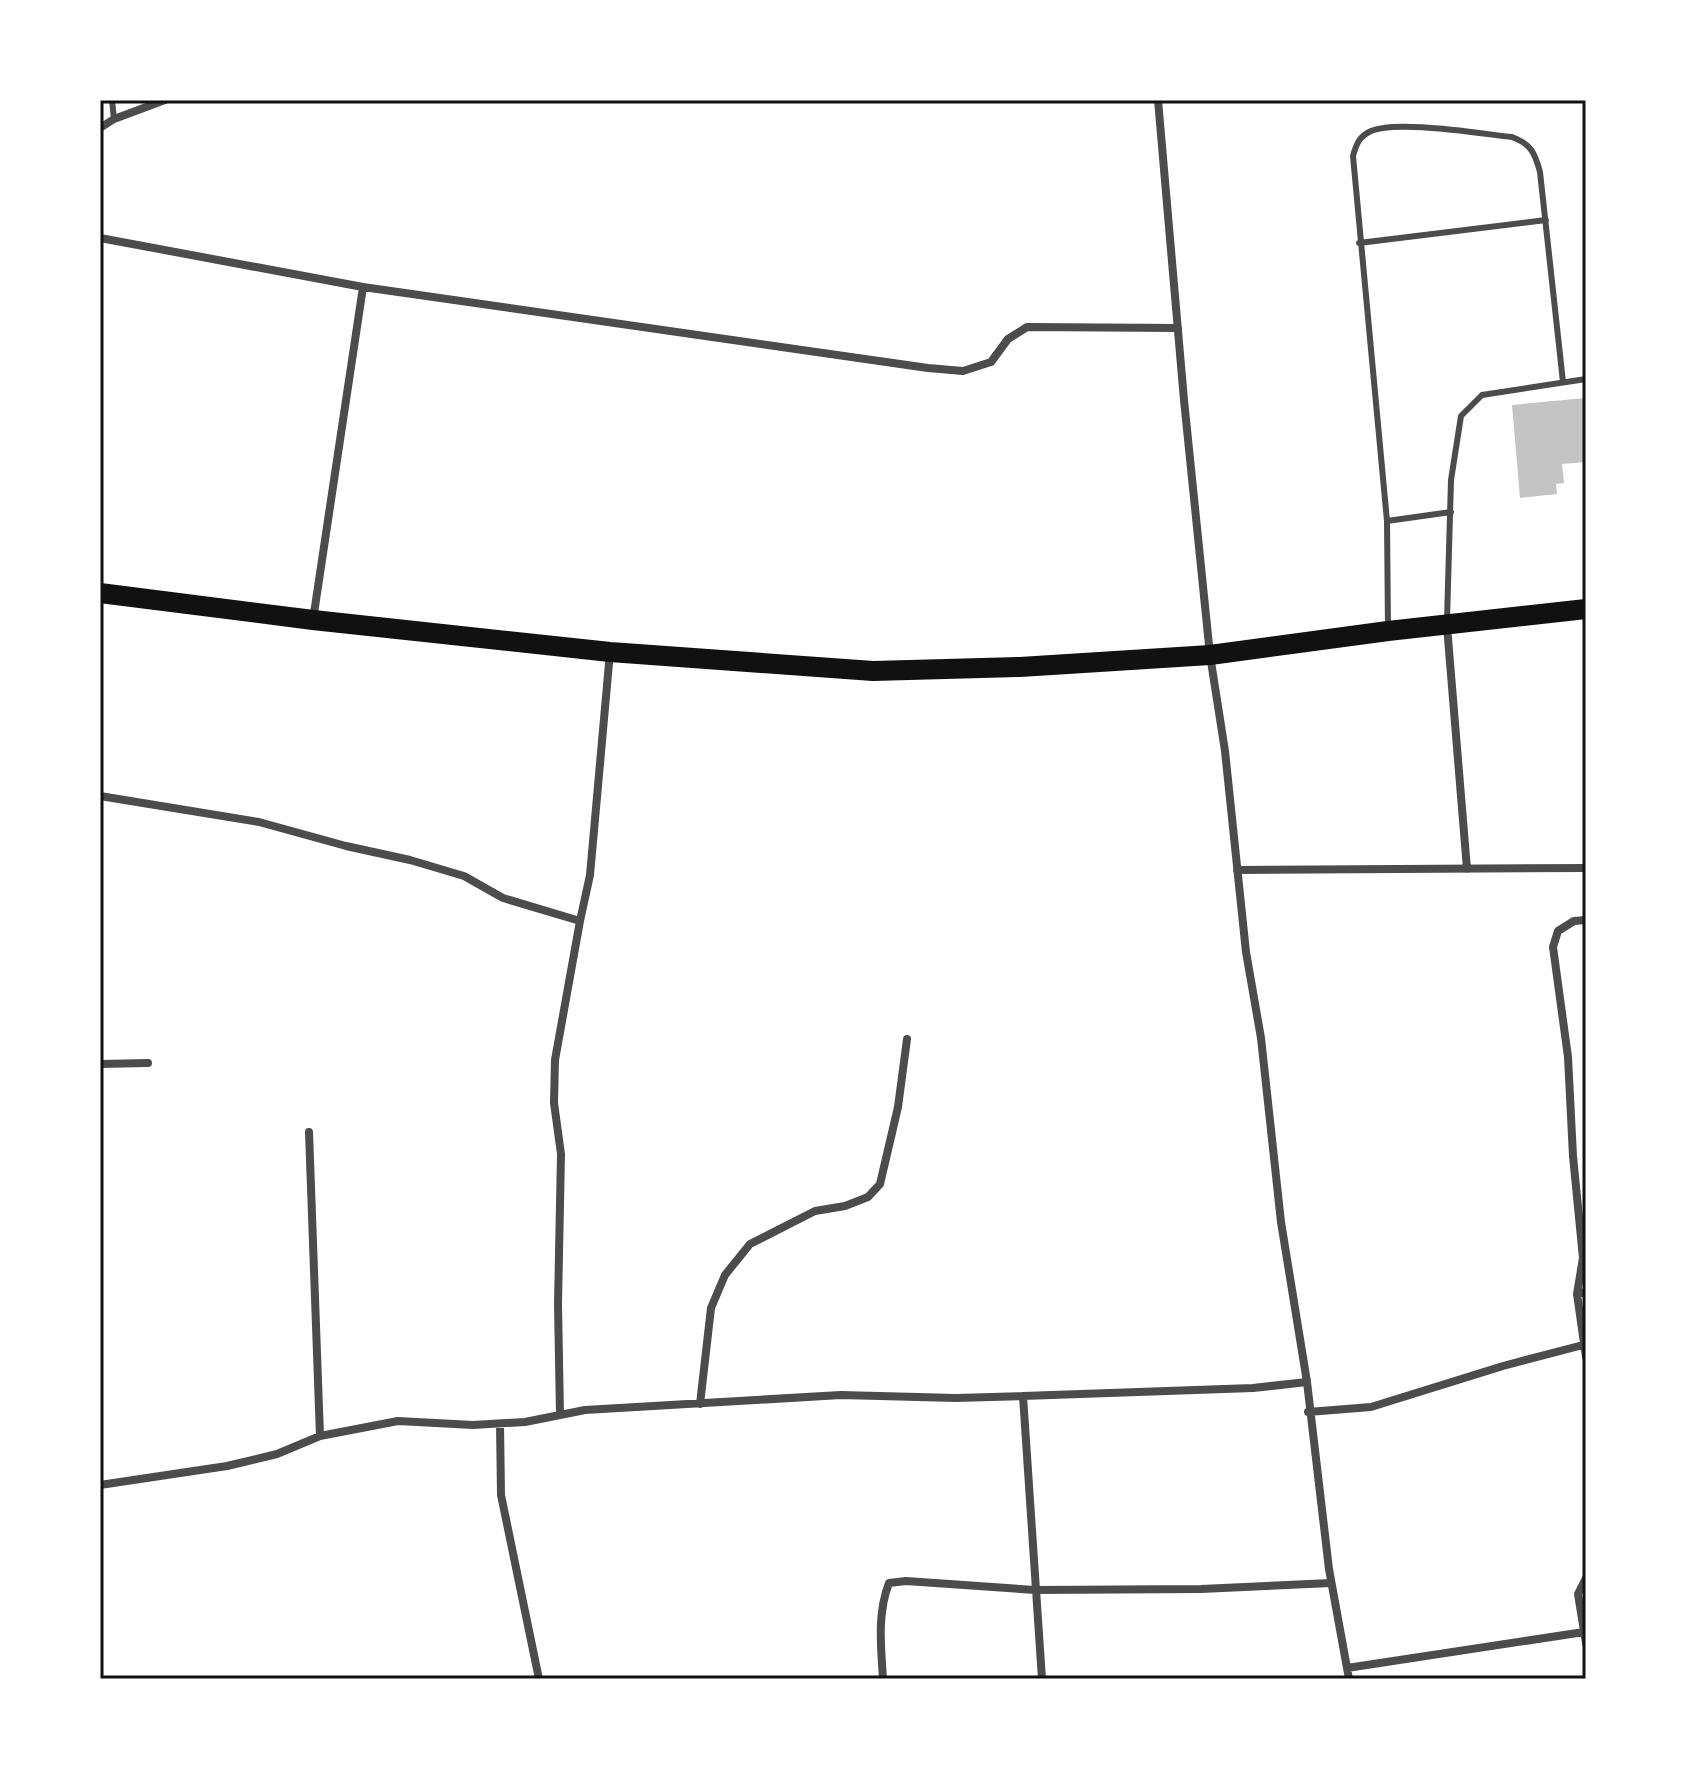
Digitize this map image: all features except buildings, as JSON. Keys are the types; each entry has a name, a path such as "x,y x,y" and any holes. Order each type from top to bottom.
{"main road":[{"path":"100,593 610,652 873,671 1020,667 1210,655 1586,609"}],"street":[{"path":"100,128 114,119 165,100"},
{"path":"1158,100 1210,655 1225,751 1246,952 1261,1038 1281,1222 1307,1382 1308,1412 1331,1583 1349,1679"},
{"path":"100,238 363,287 963,371 991,362 1008,339 1027,327 1178,328"},
{"path":"313,620 363,287"},
{"path":"1447,626 1467,869"},
{"path":"560,1415 558,1304 561,1154 554,1103 555,1060 590,875 610,652"},
{"path":"100,796 259,822 410,860 464,876 503,898 580,921"},
{"path":"1237,870 1586,868"},
{"path":"1586,920 1574,921 1558,931 1553,947 1568,1057 1583,1258 1583,1345 1586,1357"},
{"path":"700,1404 711,1308 725,1275 750,1244 815,1211 845,1206 868,1197 880,1184 898,1107 907,1039"},
{"path":"100,1064 148,1063"},
{"path":"309,1132 320,1436"},
{"path":"1308,1412 1371,1407 1583,1345"},
{"path":"100,1485 227,1466 277,1454 320,1436 398,1421 500,1424 632,1407 841,1395 956,1398 1253,1388 1307,1382"},
{"path":"1023,1396 1042,1679"},
{"path":"500,1424 501,1495 539,1679"},
{"path":"1586,1578 1578,1594 1586,1643"},
{"path":"883,1679 880,1626 889,1583 906,1581 1035,1590 1201,1589 1331,1583"},
{"path":"1347,1668 1584,1632"}],"lane":[{"path":"112,100 114,119"},
{"path":"1388,631 1387,521 1353,156 1358,141 1367,132 1379,128 1413,127 1512,137 1527,143 1540,172 1563,382"},
{"path":"1359,243 1546,220"},
{"path":"1447,626 1451,480 1461,416 1482,395 1586,379"},
{"path":"1387,521 1451,512"}]}
